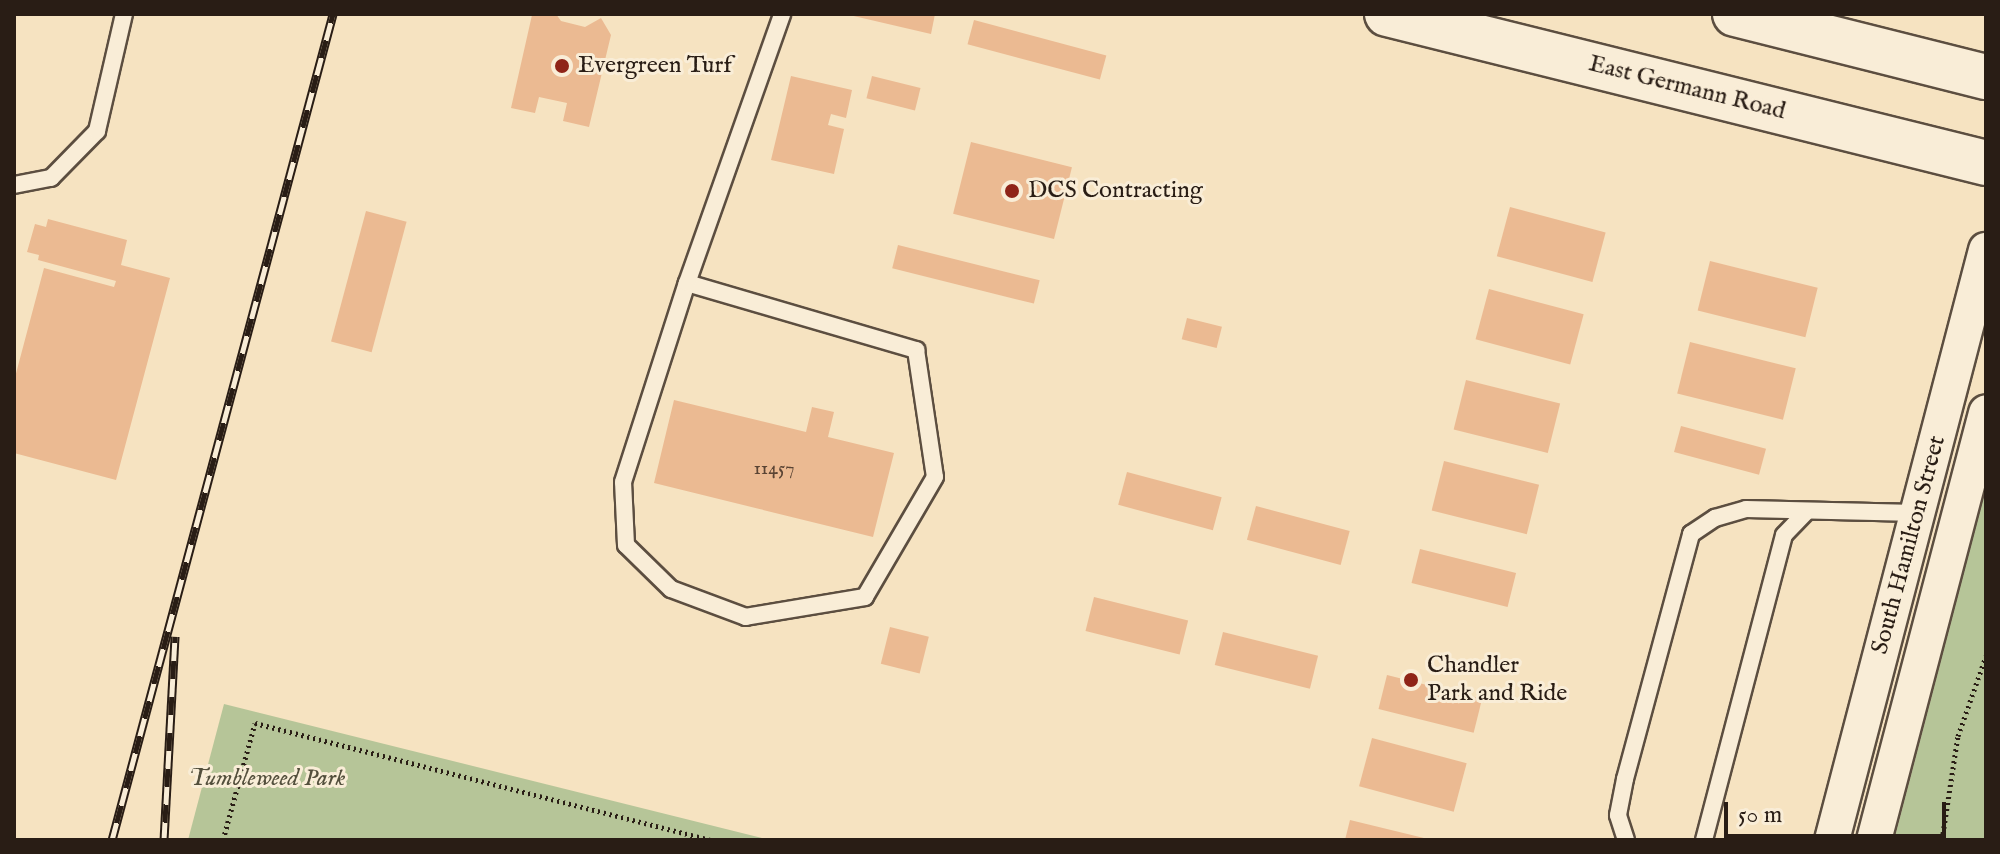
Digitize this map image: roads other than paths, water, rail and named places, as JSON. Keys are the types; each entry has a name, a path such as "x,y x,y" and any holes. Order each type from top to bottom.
{"main road":[{"name":"East Germann Road","path":"1387,14 1986,163"},
{"path":"1756,17 1986,77"}],"street":[{"name":"South Hamilton Street","path":"1832,840 1986,250"},
{"name":"South Hamilton Street","path":"1874,840 1986,412"}],"lane":[{"path":"14,185 51,178 97,131 124,14"},
{"path":"687,283 916,350 935,477 865,597 746,617 671,589 626,545 623,482 687,283 782,14"},
{"path":"1626,840 1618,815 1625,779 1691,534 1715,518 1746,509 1917,513"},
{"path":"1704,840 1784,535 1807,511"}],"railway":[{"path":"112,840 333,14"},
{"path":"164,840 175,636"}],"place":[{"name":"Evergreen Turf","path":"562,66"},
{"name":"DCS Contracting","path":"1012,191"},
{"name":"Chandler Park and Ride","path":"1411,680"}],"park label":[{"name":"Tumbleweed Park","path":"267,779"}]}
